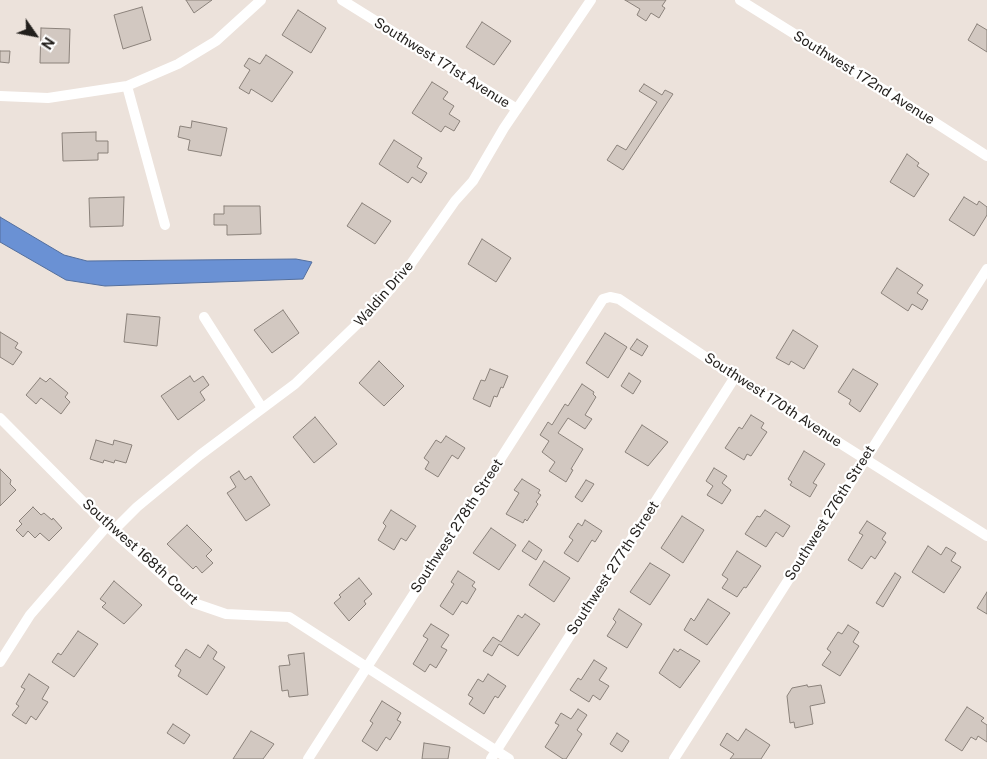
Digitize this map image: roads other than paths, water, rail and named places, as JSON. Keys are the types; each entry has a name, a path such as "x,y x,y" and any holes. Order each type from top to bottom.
{"street":[{"path":"0,96 48,98 127,86 178,64 216,41 261,0"},
{"name":"Southwest 171st Avenue","path":"342,0 517,109"},
{"name":"Waldin Drive","path":"0,662 30,615 110,528 262,408 296,384 377,305 408,268 454,201 472,181 517,109 591,0"},
{"name":"Southwest 172nd Avenue","path":"740,0 987,156"},
{"path":"127,86 165,225"},
{"name":"Southwest 276th Street","path":"674,759 987,269"},
{"name":"Southwest 170th Avenue","path":"610,297 619,299 735,377 987,536"},
{"name":"Southwest 278th Street","path":"308,759 603,299 610,297"},
{"path":"204,318 262,408"},
{"name":"Southwest 277th Street","path":"494,755 735,377"},
{"name":"Southwest 168th Court","path":"0,418 110,528 194,603 226,614 289,617 367,666 494,755 509,759"}],"water":[{"path":"0,217 64,255 87,261 296,259 312,262 303,279 105,286 66,280 0,242"}]}
